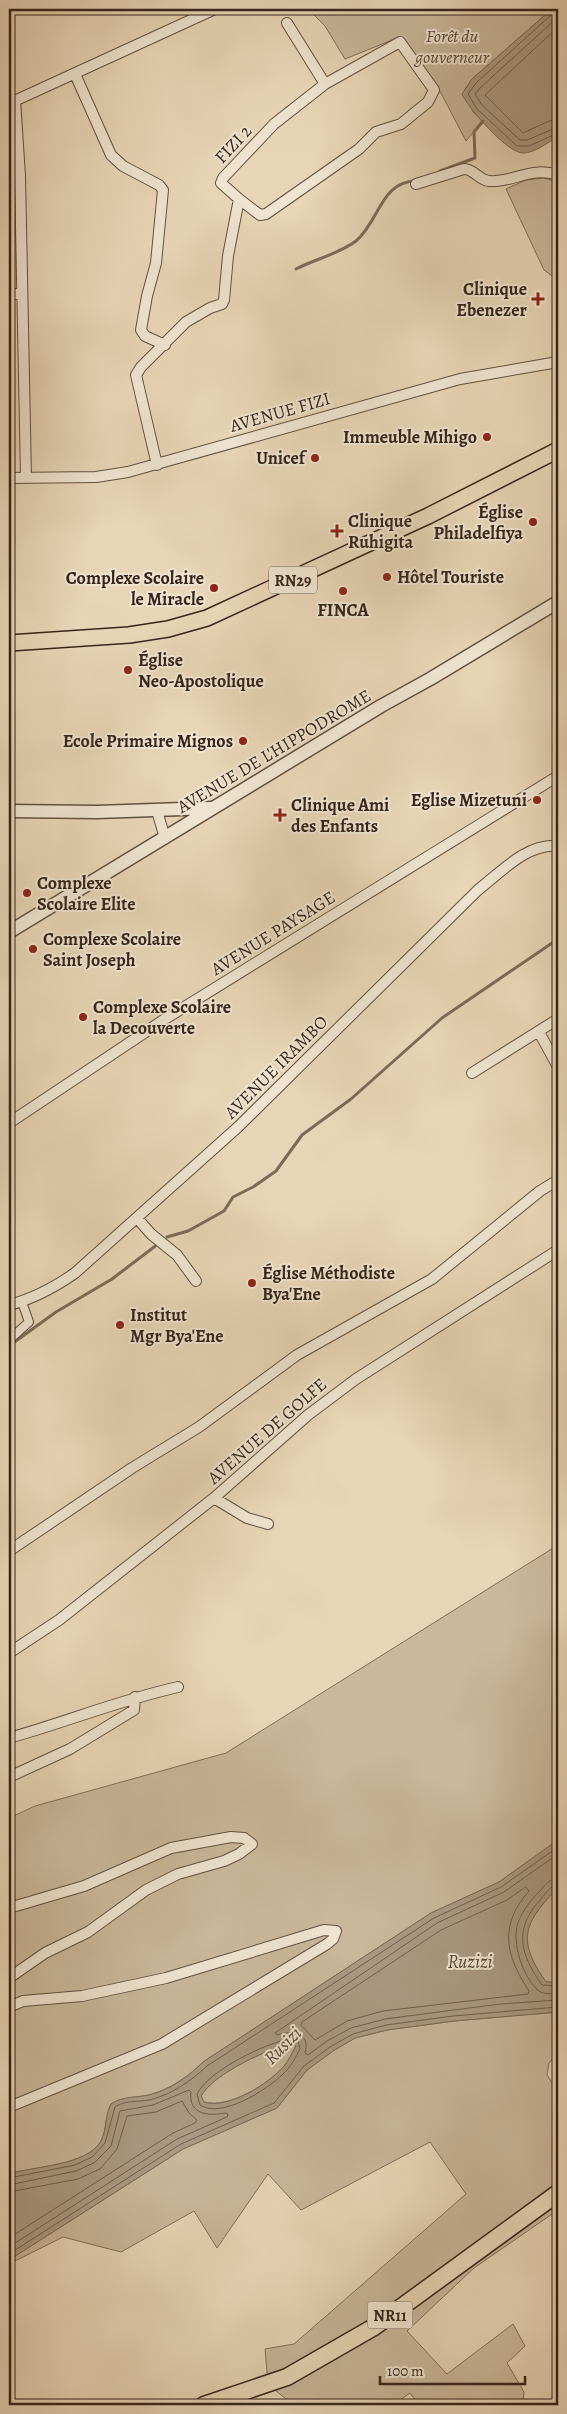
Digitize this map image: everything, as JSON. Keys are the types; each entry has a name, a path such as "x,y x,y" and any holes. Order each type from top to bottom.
{"highway":[{"name":"NR11","path":"204,2405 287,2377 366,2332 558,2193"}],"main road":[{"name":"RN29","path":"9,643 128,635 168,629 207,618 420,520 558,450"}],"street":[{"path":"26,478 20,176 12,102 215,9"},
{"path":"158,465 136,375 140,367 193,316 222,304 228,256 239,199 260,215 266,214 359,149 376,132 401,124 428,102 434,93 429,82 400,42 325,84 287,23"},
{"path":"75,74 111,155 123,166 163,190 156,263 147,296 141,330 144,336 165,345"},
{"name":"FIZI 2","path":"239,199 222,183 223,178 274,124 325,84"},
{"path":"416,184 464,169 491,181 542,171 558,175"},
{"path":"9,294 22,294"},
{"name":"AVENUE FIZI","path":"9,478 96,477 128,472 460,379 558,362"},
{"name":"AVENUE DE L'HIPPODROME","path":"9,932 373,710 558,602"},
{"name":"AVENUE PAYSAGE","path":"9,1123 165,1019 558,776"},
{"path":"9,811 157,811 215,808"},
{"path":"157,811 165,838"},
{"name":"AVENUE IRAMBO","path":"9,1305 22,1302 56,1286 75,1273 238,1127 478,890 520,856 535,848 550,845 558,846"},
{"path":"472,1073 558,1019"},
{"path":"540,1032 558,1067"},
{"path":"9,1551 132,1468 198,1427 297,1355 432,1279 540,1190 558,1180"},
{"path":"137,1218 151,1234 177,1255 196,1281"},
{"name":"AVENUE DE GOLFE","path":"9,1653 59,1620 214,1498 325,1401 356,1379 558,1250"},
{"path":"9,1340 29,1322 22,1302"},
{"path":"214,1498 246,1518 268,1524"},
{"path":"9,1738 66,1722 135,1697 178,1687"},
{"path":"9,1777 70,1749 134,1710 135,1697"},
{"path":"9,1908 84,1886 171,1848 231,1838 244,1838 252,1844 239,1854 224,1861 178,1874 146,1890 88,1932 45,1954 9,1978"},
{"path":"9,2008 23,2001 105,1993 166,1978 324,1930 336,1931 333,1939 327,1944 162,2044 9,2107"}],"green space":[{"name":"Forêt du gouverneur","path":"308,9 552,9 472,79 465,89 473,112 483,121 466,141 441,93 397,38 345,59 325,26"},
{"path":"544,178 558,182 558,285 555,278 544,270 506,189 526,180"},
{"path":"558,1545 558,1840 499,1882 431,1913 203,2062 178,2082 149,2095 125,2098 111,2104 101,2141 84,2156 59,2164 9,2174 9,1818 35,1806 226,1753"},
{"path":"558,1887 558,1982 546,1982 530,1954 527,1942 528,1932 538,1911"},
{"path":"558,2012 558,2053 549,2063 547,2075 558,2092 558,2210 474,2268 407,2331 447,2374 513,2324 525,2346 507,2363 524,2392 523,2405 419,2405 410,2393 393,2405 293,2405 268,2384 265,2349 294,2344 466,2194 430,2142 301,2210 268,2174 217,2248 194,2211 121,2252 63,2237 9,2264 9,2260 183,2149 277,2108 307,2070 355,2038 387,2030 454,2021"},
{"path":"293,2043 296,2046 289,2059 269,2080 247,2093 225,2102 204,2102 201,2096 207,2088 229,2071 270,2050"}],"water":[{"path":"552,9 558,9 558,137 537,149 523,153 516,151 498,138 480,119 462,94 472,79"},
{"name":"Ruzizi","path":"558,1840 558,1887 532,1921 527,1942 536,1967 546,1982 558,1982 558,2012 454,2021 387,2030 355,2038 307,2070 277,2108 183,2149 9,2260 9,2174 59,2164 84,2156 101,2141 111,2104 125,2098 157,2093 185,2078 203,2062 431,1913 499,1882","holes":["293,2043 296,2046 289,2059 277,2073 247,2094 224,2102 204,2102 201,2096 207,2088 217,2079 242,2063 270,2050"]}],"waterway":[{"path":"440,171 475,158 474,132 483,121"},
{"path":"296,269 349,246 356,241 364,233 388,195 404,183 416,181"},
{"path":"167,1237 188,1231 224,1211 233,1197 253,1187 276,1171 302,1135 351,1099 442,1018 558,939"},
{"path":"9,1346 56,1312 112,1279 158,1244"}],"place":[{"name":"Clinique Ebenezer","path":"538,299"},
{"name":"Immeuble Mihigo","path":"487,437"},
{"name":"Unicef","path":"315,458"},
{"name":"Église Philadelfiya","path":"533,522"},
{"name":"Clinique Ruhigita","path":"337,531"},
{"name":"Hôtel Touriste","path":"387,577"},
{"name":"Complexe Scolaire le Miracle","path":"214,588"},
{"name":"FINCA","path":"343,591"},
{"name":"Église Neo-Apostolique","path":"128,670"},
{"name":"Ecole Primaire Mignos","path":"243,741"},
{"name":"Eglise Mizetuni","path":"537,800"},
{"name":"Clinique Ami des Enfants","path":"280,815"},
{"name":"Complexe Scolaire Elite","path":"27,893"},
{"name":"Complexe Scolaire Saint Joseph","path":"33,949"},
{"name":"Complexe Scolaire la Decouverte","path":"83,1017"},
{"name":"Église Méthodiste Bya'Ene","path":"252,1283"},
{"name":"Institut Mgr Bya'Ene","path":"120,1325"}],"water label":[{"name":"Rusizi","path":"282,2045"}]}
